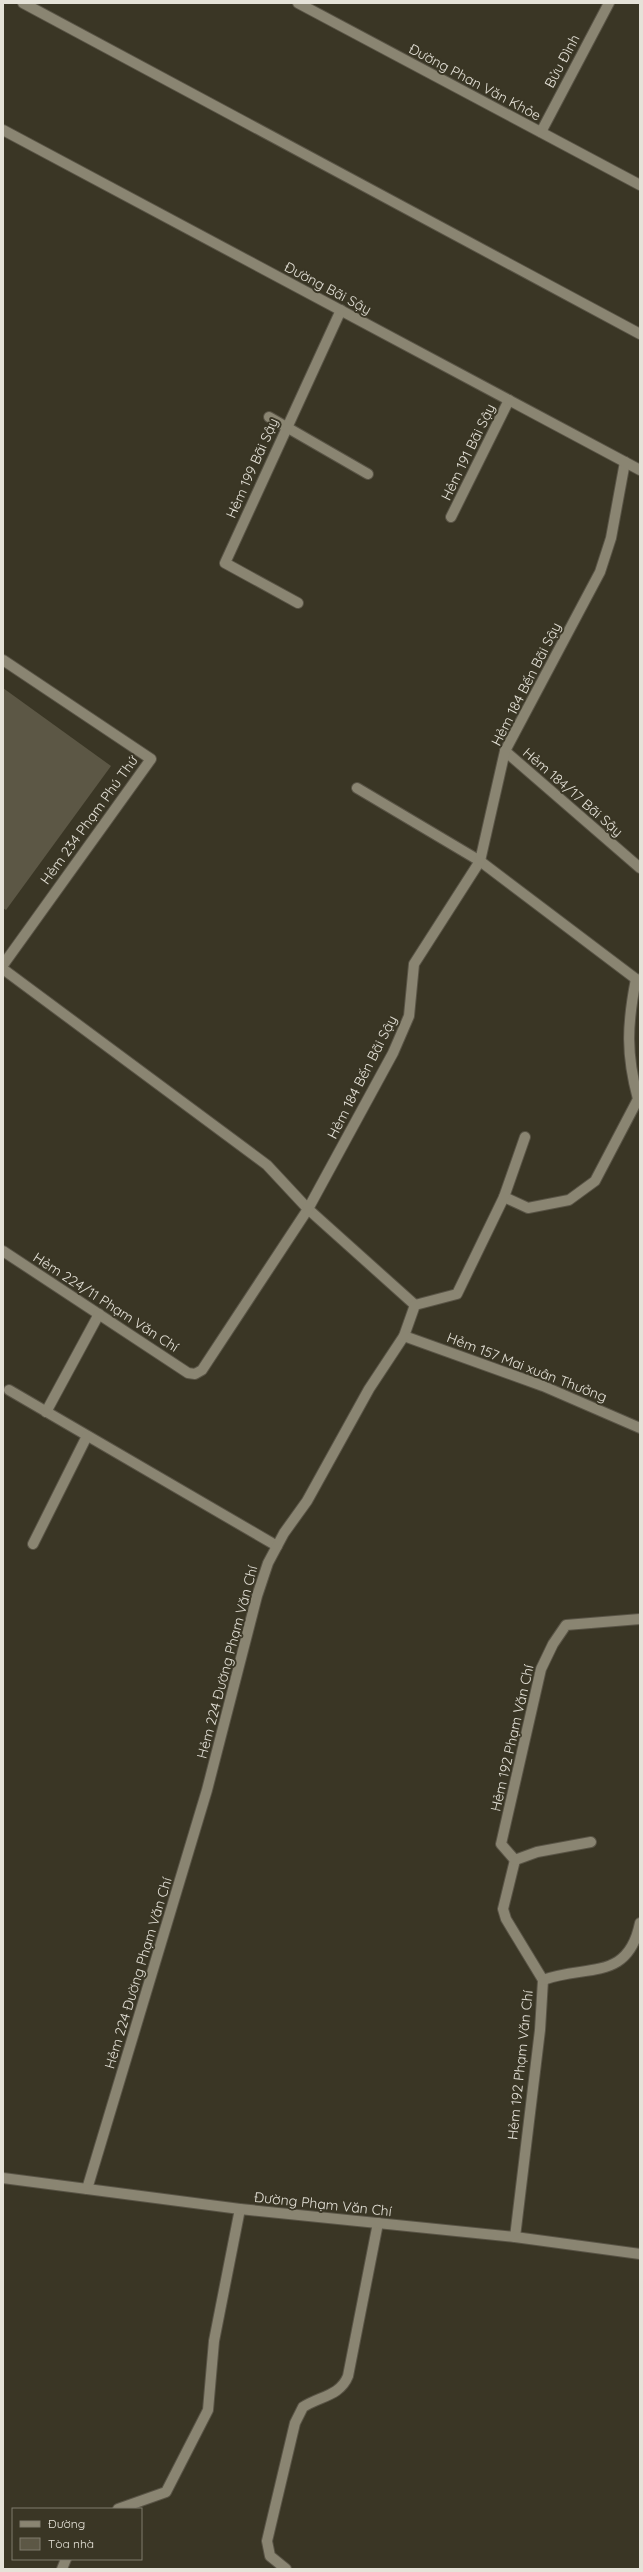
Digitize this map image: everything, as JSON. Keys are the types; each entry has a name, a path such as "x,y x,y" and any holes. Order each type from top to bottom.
{"street":[{"path":"23,3 640,334"},
{"name":"Đường Phan Văn Khỏe","path":"298,3 640,185"},
{"name":"Bửu Đình","path":"540,132 609,3"},
{"name":"Đường Bãi Sậy","path":"3,131 640,470"},
{"name":"Hẻm 199 Bãi Sậy","path":"298,603 226,563 286,427 341,310"},
{"name":"Hẻm 191 Bãi Sậy","path":"451,517 509,400"},
{"path":"269,417 368,474"},
{"name":"Hẻm 184 Bến Bãi Sậy","path":"195,1374 202,1370 256,1291 308,1209 393,1053 406,1022 414,964 480,861 505,751 600,572 611,538 625,462"},
{"name":"Hẻm 234 Phạm Phú Thứ","path":"3,660 151,759 3,965"},
{"name":"Hẻm 184/17 Bãi Sậy","path":"505,751 640,868"},
{"path":"358,788 480,861 638,979 628,1020 630,1070 638,1099 595,1181 569,1200 528,1208 504,1197"},
{"path":"3,969 267,1165 308,1209 414,1305 457,1294 504,1197 525,1137"},
{"name":"Hẻm 224/11 Phạm Văn Chí","path":"3,1251 188,1373 195,1374"},
{"name":"Hẻm 224 Đường Phạm Văn Chí","path":"88,2189 207,1790 257,1596 277,1546 307,1501 369,1388 404,1336 414,1305"},
{"path":"46,1412 99,1314"},
{"name":"Hẻm 157 Mai xuân Thưởng","path":"404,1336 543,1386 640,1428"},
{"path":"9,1390 277,1546"},
{"path":"33,1544 87,1436"},
{"name":"Hẻm 192 Phạm Văn Chí","path":"515,2237 540,2030 542,1980 506,1919 503,1909 515,1860 501,1844 541,1669 553,1644 566,1625 640,1619"},
{"path":"515,1860 537,1852 591,1842"},
{"path":"542,1980 556,1975 600,1968 623,1959 636,1942 640,1923"},
{"name":"Đường Phạm Văn Chí","path":"3,2178 240,2209 515,2237 640,2254"},
{"path":"121,2508 166,2492 208,2410 214,2341 240,2209"},
{"path":"286,2569 270,2556 267,2542 299,2412 312,2401 335,2393 344,2386 348,2376 378,2223"}],"building":[{"path":"3,688 111,766 6,910 3,908"}]}
